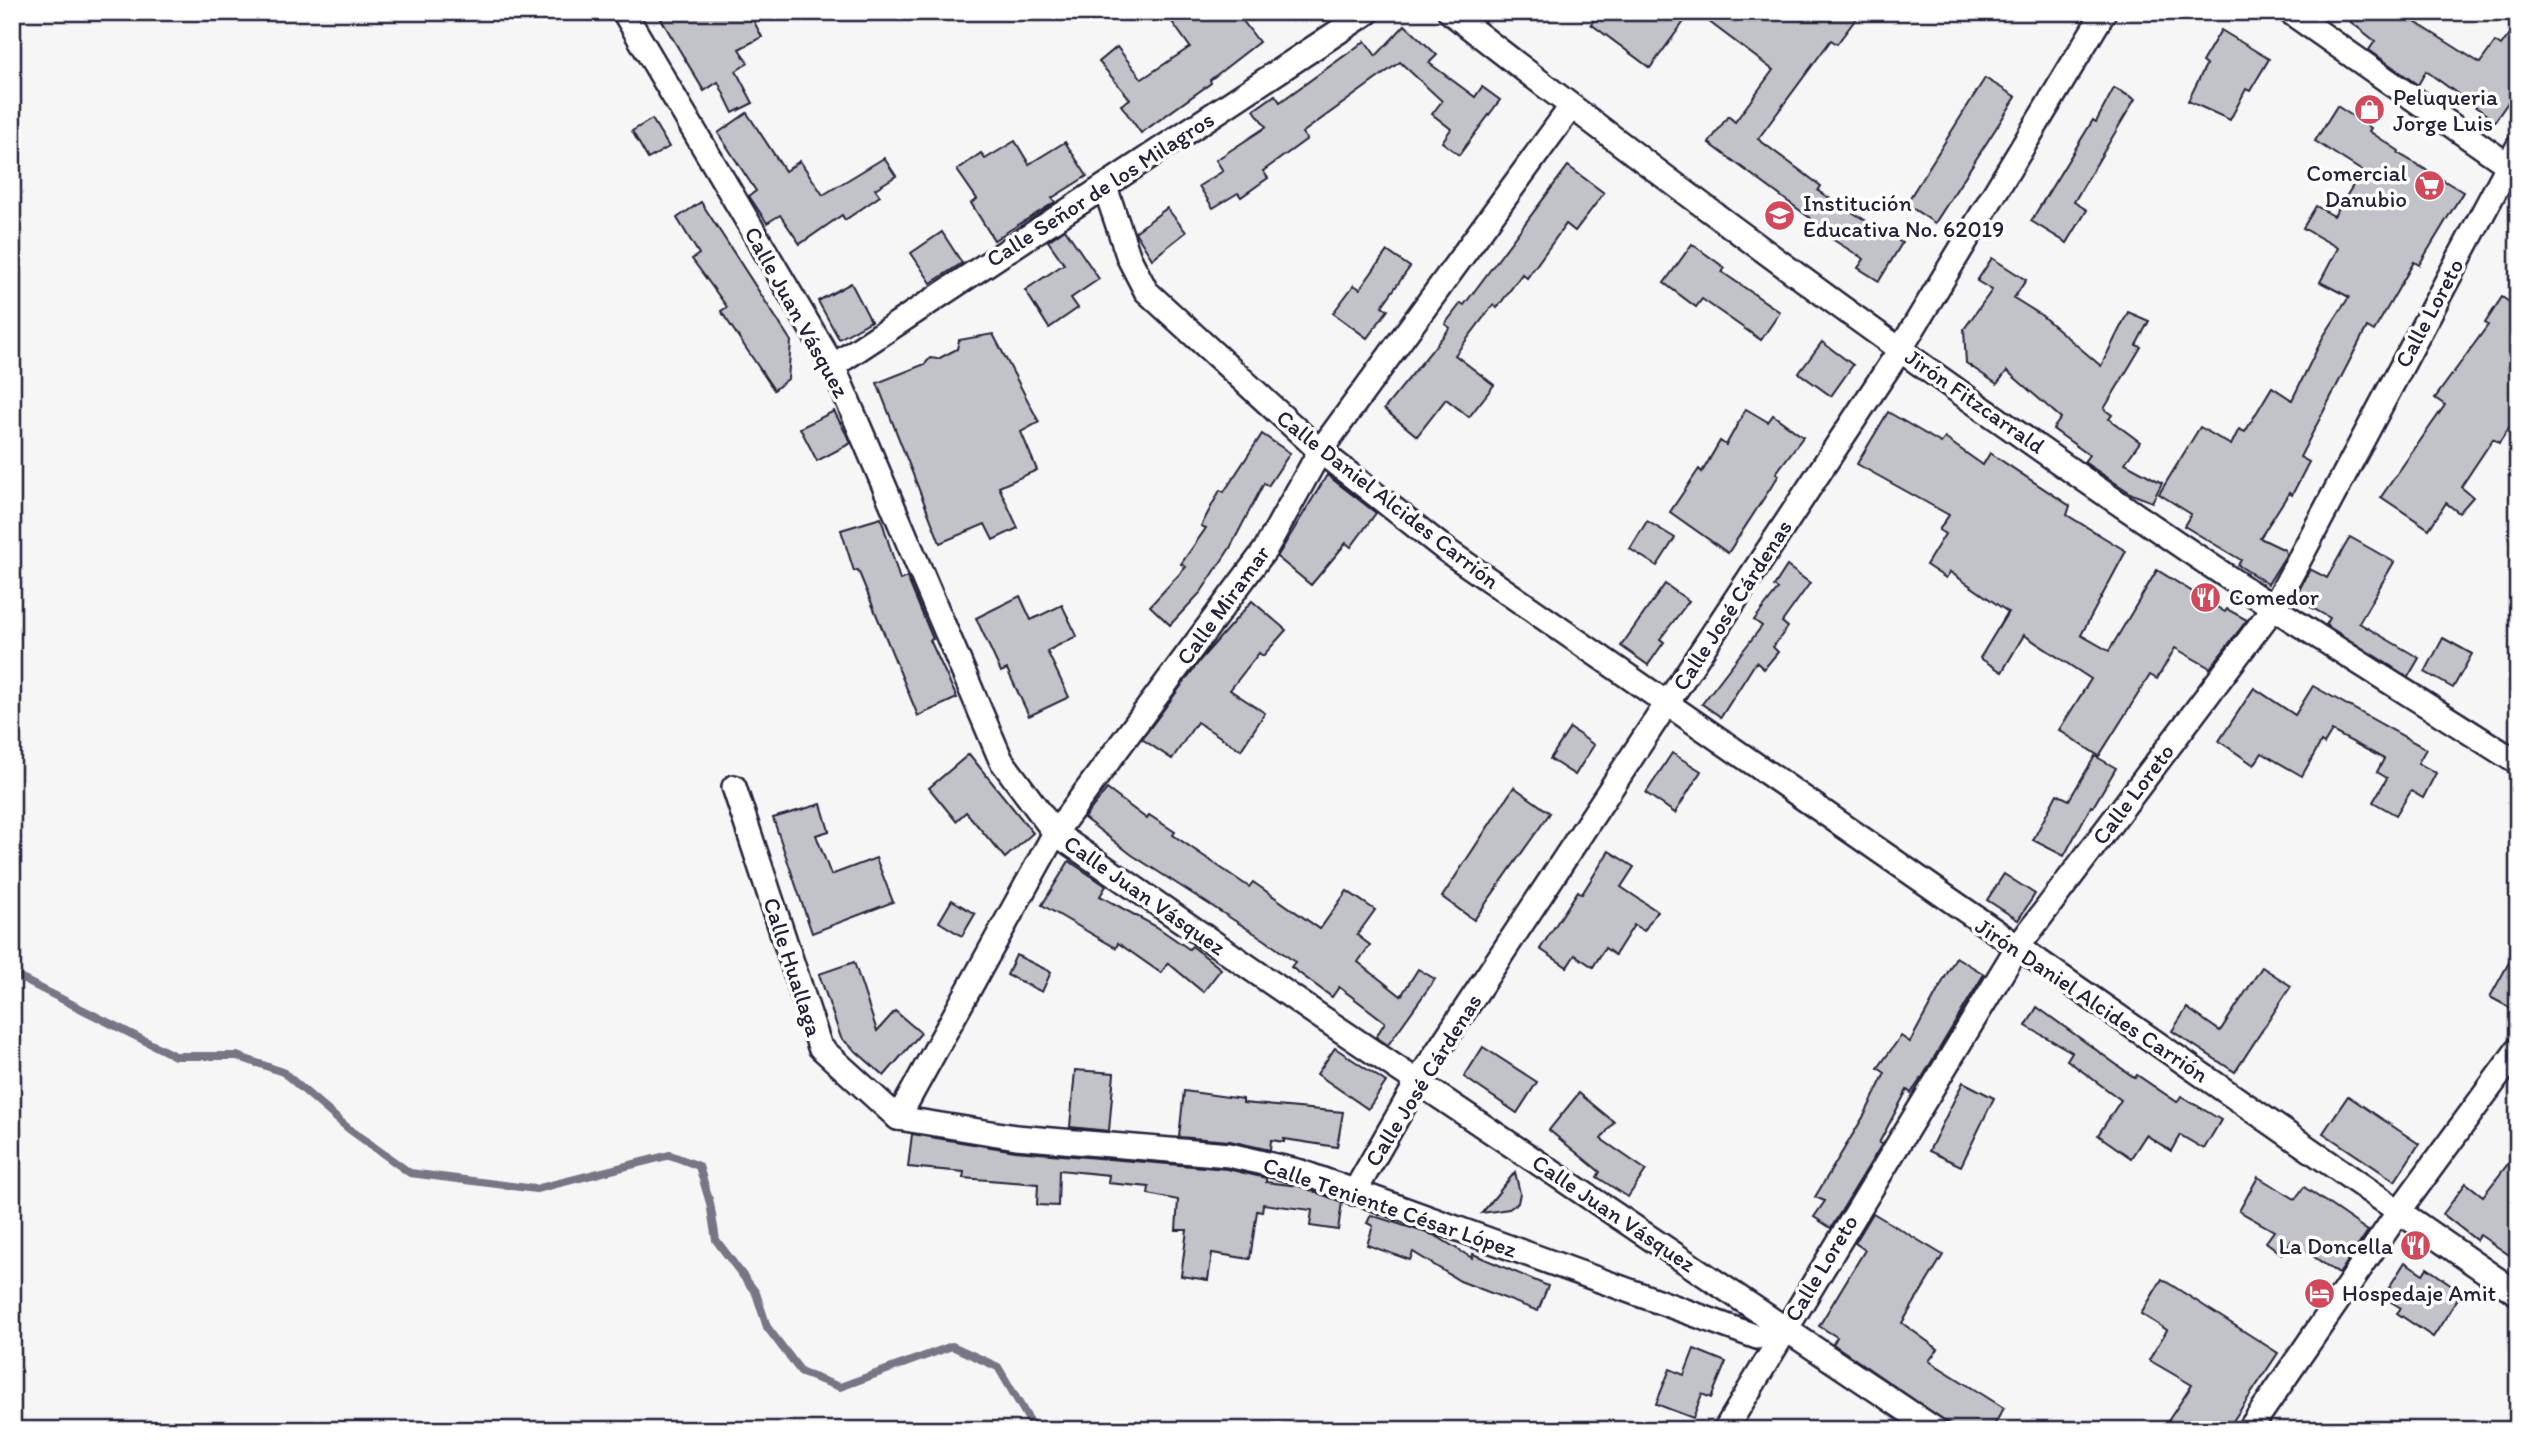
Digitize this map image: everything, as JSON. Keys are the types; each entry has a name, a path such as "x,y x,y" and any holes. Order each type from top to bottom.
{"street":[{"name":"Calle Juan Vásquez","path":"624,12 833,366 1001,760 1055,832 1418,1082 1936,1430"},
{"name":"Calle Señor de los Milagros","path":"833,366 1368,12"},
{"name":"Jirón Fitzcarrald","path":"1450,12 1571,107 1900,350 2274,607 2518,763"},
{"name":"Calle José Cárdenas","path":"1354,1193 1418,1082 1900,350 2104,12"},
{"path":"2290,12 2514,161"},
{"name":"Calle Miramar","path":"898,1118 1055,832 1265,550 1320,451 1571,107"},
{"name":"Calle Loreto","path":"1725,1430 2017,948 2274,607 2514,161"},
{"name":"Calle Daniel Alcides Carrión","path":"1105,187 1129,258 1146,291 1320,451 1446,550 1667,705"},
{"name":"Jirón Daniel Alcides Carrión","path":"1667,705 2518,1294"},
{"name":"Calle Huallaga","path":"734,787 820,1047 898,1118"},
{"path":"2249,1430 2400,1210 2518,1049"},
{"name":"Calle Teniente César López","path":"898,1118 1016,1137 1229,1154 1301,1172 1757,1337 1785,1327"}],"building":[{"path":"672,12 749,12 762,37 739,49 748,63 736,71 753,103 733,113 718,82 704,91 661,19"},
{"path":"1165,12 1236,12 1259,42 1210,80 1211,83 1141,133 1121,105 1130,99 1099,62 1117,47 1142,79 1190,47"},
{"path":"1600,12 1691,12 1650,68 1591,24"},
{"path":"1696,12 1861,12 1837,44 1831,40 1758,139 1821,186 1818,191 1902,243 1879,281 1858,268 1864,259 1827,236 1829,232 1709,143 1728,116 1735,122 1773,70"},
{"path":"2338,12 2399,12 2480,63 2495,42 2501,46 2518,22 2518,88 2495,121 2426,71 2418,85 2369,50 2375,41"},
{"path":"1405,25 1437,55 1429,63 1475,97 1482,87 1500,100 1459,155 1442,142 1451,129 1432,114 1442,101 1400,62 1302,133 1307,139 1263,171 1268,178 1241,197 1238,193 1213,208 1199,186 1223,171 1216,160 1266,127 1254,110 1275,95 1280,102 1365,41 1376,56"},
{"path":"2221,30 2269,59 2250,91 2246,89 2230,120 2188,101 2206,65 2202,62"},
{"path":"1985,78 2016,97 1935,223 1906,204"},
{"path":"2114,88 2135,99 2074,202 2087,210 2067,243 2031,221 2093,120 2096,122"},
{"path":"2337,106 2371,128 2369,131 2399,151 2398,153 2463,192 2419,265 2414,262 2374,331 2367,327 2300,457 2309,462 2292,495 2289,493 2260,538 2285,550 2286,555 2268,584 2238,565 2241,560 2184,526 2191,514 2159,494 2200,427 2231,445 2239,429 2245,432 2272,387 2292,400 2323,337 2349,297 2320,282 2338,248 2303,228 2316,206 2334,216 2362,171 2315,141"},
{"path":"747,113 785,171 800,161 823,195 884,158 896,176 875,189 880,196 845,220 842,215 800,244 780,215 767,223 749,196 756,191 718,133"},
{"path":"652,119 669,147 648,159 632,131"},
{"path":"1015,141 1029,164 1065,142 1087,176 1052,198 1055,202 994,240 971,203 977,199 957,170 981,153 985,159"},
{"path":"1568,166 1604,193 1575,231 1566,224 1527,278 1522,274 1497,308 1493,305 1455,355 1494,385 1469,417 1446,399 1417,436 1384,409 1450,328 1445,324 1461,303 1464,305"},
{"path":"701,202 791,341 788,379 774,390 721,311 727,307 692,259 699,254 677,218"},
{"path":"1167,208 1186,232 1152,259 1135,232"},
{"path":"1065,229 1099,279 1071,298 1078,308 1049,328 1025,290 1064,264 1048,241"},
{"path":"942,232 962,263 931,283 911,253"},
{"path":"1692,244 1725,268 1722,272 1780,312 1761,340 1702,299 1696,307 1664,283"},
{"path":"1387,251 1410,267 1382,306 1388,310 1367,338 1333,313 1354,285 1360,289"},
{"path":"1992,258 2026,280 2014,298 2041,315 2101,366 2128,312 2149,321 2136,345 2141,347 2104,409 2112,415 2109,419 2140,442 2125,463 2162,483 2152,502 2132,494 2084,462 2089,455 2053,429 2061,418 2007,371 1997,384 1966,363 1964,329 1992,290 1977,281"},
{"path":"851,283 871,321 839,339 818,301"},
{"path":"2502,297 2518,308 2518,414 2499,443 2493,439 2461,487 2473,497 2459,513 2446,503 2429,529 2381,497 2445,405 2435,398 2488,325 2485,323"},
{"path":"993,334 1039,422 1021,432 1037,470 999,487 1018,528 993,540 985,524 940,543 877,383 925,364 930,358 938,359 957,349 959,340"},
{"path":"1822,342 1853,365 1831,396 1799,373"},
{"path":"1746,409 1768,422 1773,415 1803,437 1776,473 1779,475 1728,553 1670,512 1699,469 1702,472 1720,441 1726,445"},
{"path":"834,411 851,443 817,461 800,428"},
{"path":"1888,412 1941,443 1945,438 1983,465 1990,453 2070,506 2067,515 2126,551 2081,635 2109,651 2157,570 2225,612 2227,609 2247,620 2210,668 2175,648 2157,679 2150,675 2099,756 2059,730 2091,679 2024,635 2002,672 1980,658 2008,612 1950,572 1946,578 1926,565 1945,534 1939,530 1949,515 1857,464"},
{"path":"1262,434 1290,453 1268,486 1264,483 1230,548 1201,592 1170,625 1150,606 1186,567 1181,564 1206,528 1201,526 1220,490 1224,492"},
{"path":"1327,475 1376,513 1351,547 1346,543 1311,585 1277,557"},
{"path":"881,518 900,580 907,577 933,639 930,640 957,698 918,716 858,570 854,571 841,530"},
{"path":"1647,521 1675,538 1657,566 1630,549"},
{"path":"2350,537 2394,562 2359,623 2419,658 2408,677 2326,625 2330,618 2295,598 2310,569 2327,578"},
{"path":"1787,566 1810,583 1782,622 1788,627 1773,647 1778,652 1764,669 1756,662 1721,717 1702,704 1762,626 1754,620 1778,589 1774,586"},
{"path":"1665,584 1689,601 1660,639 1664,642 1648,665 1621,646"},
{"path":"1020,596 1031,620 1062,605 1077,636 1047,651 1069,697 1029,716 1007,669 1001,672 976,618"},
{"path":"1252,601 1286,630 1263,656 1259,653 1230,690 1265,713 1241,750 1197,722 1172,759 1142,739 1201,659"},
{"path":"2443,638 2472,654 2453,688 2425,672"},
{"path":"2313,686 2426,749 2418,763 2436,773 2423,798 2411,791 2396,815 2373,802 2387,778 2377,772 2384,759 2332,731 2324,744 2321,742 2302,776 2262,753 2254,765 2219,741 2254,688 2295,715"},
{"path":"1570,728 1594,745 1575,775 1550,759"},
{"path":"1672,753 1701,771 1675,813 1646,793"},
{"path":"969,754 1033,833 1005,858 966,812 956,821 929,788"},
{"path":"2095,756 2116,768 2093,807 2091,806 2064,856 2033,840 2057,794 2069,800"},
{"path":"1514,787 1550,813 1474,920 1442,897"},
{"path":"1107,789 1147,819 1149,815 1175,832 1173,835 1249,887 1253,882 1320,929 1347,891 1375,910 1357,935 1370,945 1358,962 1401,996 1418,969 1435,979 1388,1045 1376,1037 1385,1022 1339,987 1332,997 1291,967 1295,962 1265,940 1132,855 1084,818"},
{"path":"821,804 829,831 816,835 831,875 876,858 893,902 812,933 773,818"},
{"path":"1609,851 1634,867 1621,887 1657,911 1644,931 1634,925 1615,955 1605,948 1593,967 1575,955 1567,967 1540,949 1578,891 1582,894"},
{"path":"1069,861 1106,886 1100,896 1157,927 1189,949 1192,946 1221,969 1203,992 1168,963 1161,973 1118,943 1116,948 1042,905"},
{"path":"2004,874 2035,894 2018,920 1987,900"},
{"path":"952,900 975,914 962,936 939,922"},
{"path":"2518,946 2518,1012 2490,997"},
{"path":"1016,955 1051,972 1042,992 1007,975"},
{"path":"1956,957 1984,974 1923,1076 1911,1093 1907,1090 1879,1143 1882,1144 1831,1228 1814,1217 1825,1201 1815,1197 1865,1114 1885,1073 1878,1068 1901,1036 1910,1042"},
{"path":"854,962 877,1031 895,1011 921,1033 884,1076 841,1038 819,974"},
{"path":"2262,967 2291,986 2235,1072 2172,1031 2187,1008 2220,1031"},
{"path":"2037,1007 2135,1078 2137,1075 2177,1102 2181,1096 2221,1120 2204,1149 2180,1135 2171,1151 2146,1135 2131,1158 2098,1135 2121,1100 2067,1060 2072,1052 2026,1026"},
{"path":"1483,1047 1537,1082 1517,1113 1464,1077"},
{"path":"1335,1048 1386,1082 1368,1109 1317,1074"},
{"path":"1075,1070 1114,1073 1109,1131 1070,1127"},
{"path":"1963,1082 1994,1098 1961,1166 1929,1151"},
{"path":"1184,1091 1243,1099 1243,1103 1343,1112 1337,1147 1284,1139 1284,1142 1271,1140 1270,1150 1230,1141 1179,1137"},
{"path":"1579,1093 1614,1122 1601,1139 1646,1170 1628,1197 1597,1177 1600,1172 1549,1130"},
{"path":"2348,1096 2419,1144 2395,1181 2323,1133"},
{"path":"912,1134 1015,1151 1227,1169 1266,1178 1266,1182 1299,1186 1342,1202 1338,1230 1310,1226 1312,1210 1263,1204 1262,1212 1257,1211 1250,1259 1212,1253 1208,1280 1181,1276 1187,1230 1176,1230 1178,1200 1148,1194 1149,1187 1108,1183 1109,1175 1059,1170 1058,1206 1037,1205 1038,1184 963,1178 964,1172 908,1167"},
{"path":"2518,1151 2518,1261 2480,1235 2476,1240 2443,1214 2466,1183 2483,1196"},
{"path":"1515,1172 1520,1193 1518,1203 1509,1209 1482,1213"},
{"path":"2258,1177 2295,1199 2304,1187 2368,1231 2339,1274 2291,1241 2282,1254 2266,1242 2274,1231 2239,1211"},
{"path":"1873,1213 1943,1255 1902,1323 1938,1349 1929,1361 2004,1408 1991,1430 1958,1430 1833,1344 1837,1337 1819,1326 1865,1250 1855,1243"},
{"path":"1371,1215 1436,1236 1472,1258 1473,1254 1548,1286 1538,1311 1460,1281 1413,1252 1410,1260 1367,1245 1373,1226 1367,1223"},
{"path":"2405,1262 2423,1274 2427,1268 2462,1292 2433,1337 2397,1313 2401,1308 2383,1297"},
{"path":"2162,1279 2278,1353 2227,1430 2162,1430 2192,1385 2149,1360 2167,1330 2141,1314"},
{"path":"1694,1349 1726,1362 1711,1398 1702,1394 1693,1418 1656,1404 1670,1369 1684,1375"}],"waterway":[{"path":"12,974 175,1056 237,1056 283,1072 349,1129 410,1173 536,1189 670,1155 699,1166 710,1203 716,1240 756,1293 767,1327 802,1373 840,1387 952,1346 998,1367 1035,1430"}],"place":[{"name":"Peluqueria Jorge Luis","path":"2370,110"},
{"name":"Comercial Danubio","path":"2430,186"},
{"name":"Institución Educativa No. 62019","path":"1780,216"},
{"name":"Comedor","path":"2206,597"},
{"name":"La Doncella","path":"2416,1246"},
{"name":"Hospedaje Amit","path":"2319,1293"}]}
